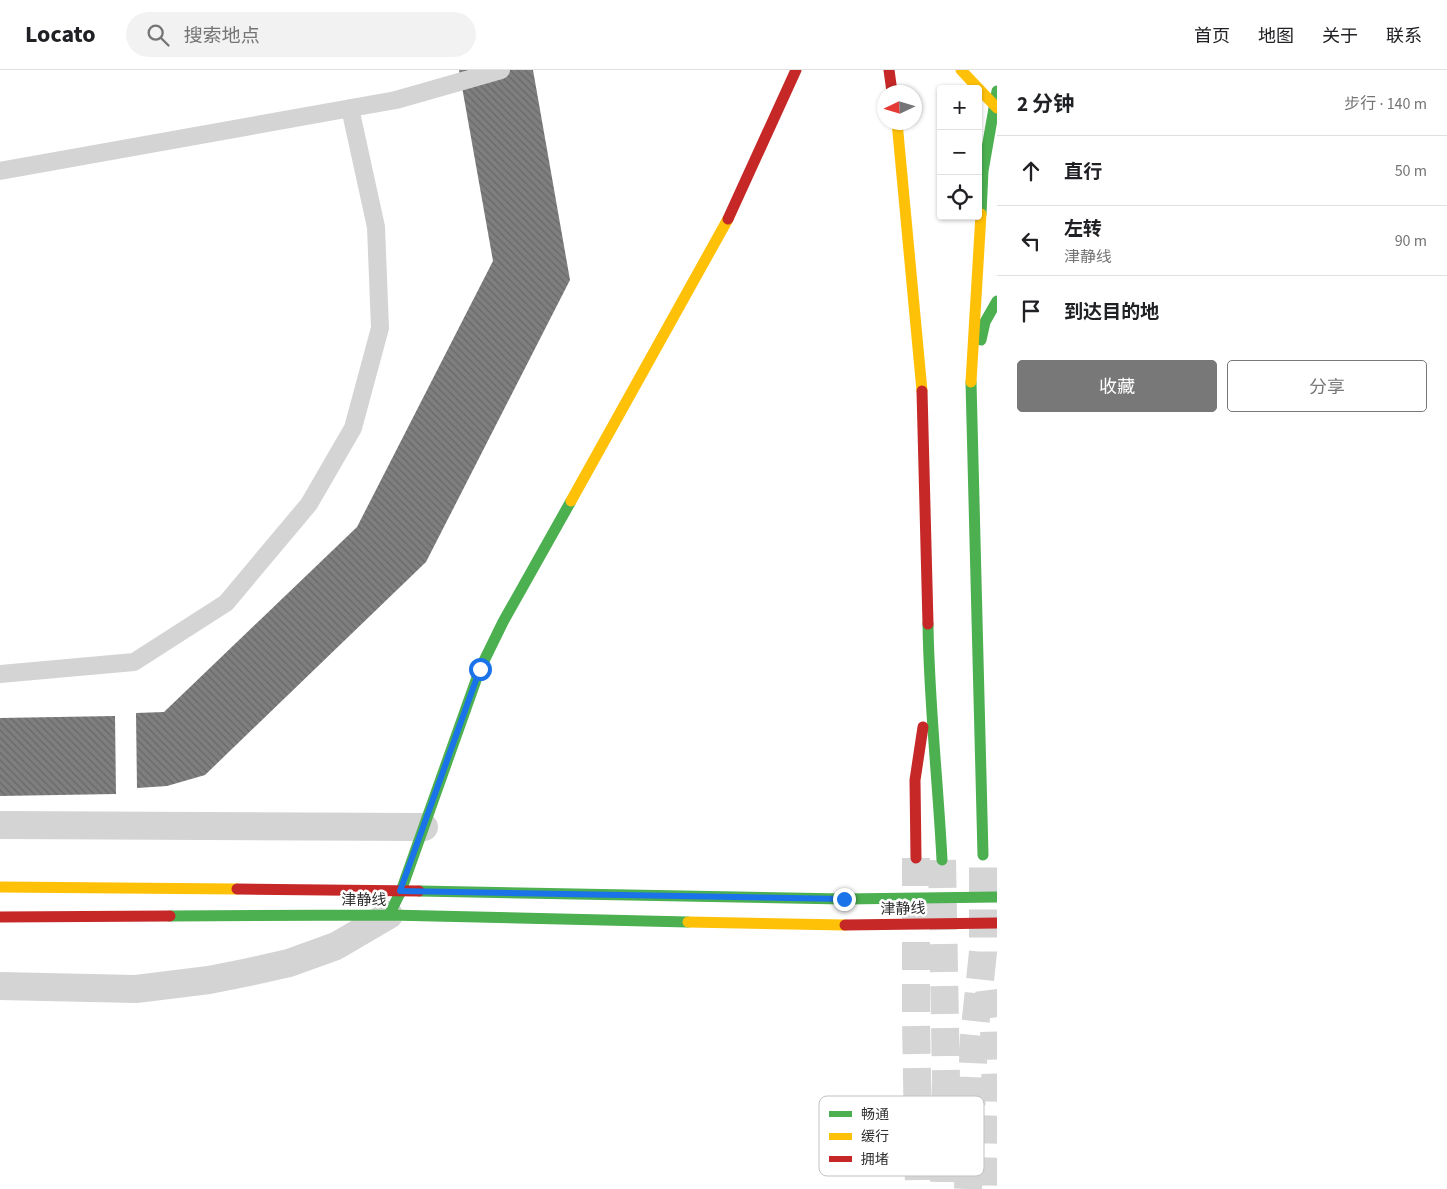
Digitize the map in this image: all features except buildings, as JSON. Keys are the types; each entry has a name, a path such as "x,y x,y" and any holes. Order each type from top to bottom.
{"main road":[{"path":"395,903 480,669 499,630 729,217 796,70"},
{"path":"889,70 891,85"},
{"path":"961,70 996,107"},
{"path":"983,855 971,380 983,171 996,107 997,90"},
{"path":"897,130 922,377 929,684 938,780 942,860"},
{"path":"971,380 985,322 997,300"},
{"path":"916,858 915,780 929,684"},
{"name":"津静线","path":"0,887 395,903 845,925 997,923"},
{"name":"津静线","path":"0,917 395,903 997,897"}],"street":[{"path":"0,825 424,827"},
{"path":"0,986 136,989 209,980 249,972 289,963 336,946 395,903"}],"lane":[{"path":"0,171 396,100 501,70"},
{"path":"0,674 134,662 226,603 309,504 353,428 380,328 376,227 350,108"}],"tunnel":[{"path":"972,1096 974,1037 983,952 983,855"},
{"path":"916,858 917,1096"},
{"path":"942,860 946,1096"},
{"path":"989,990 994,1028 996,1098 993,1189"},
{"path":"919,1176 919,1189"},
{"path":"944,1176 944,1189"},
{"path":"968,1189 969,1176"}],"traffic: fast":[{"path":"982,192 983,171 997,91"},
{"path":"981,340 985,322 997,301"},
{"path":"971,382 983,855"},
{"path":"389,915 401,891 480,669 503,622 571,501"},
{"path":"928,624 942,860"},
{"path":"419,891 844,899"},
{"path":"844,899 997,897"},
{"path":"170,916 389,915 688,922"}],"traffic: slow":[{"path":"961,70 997,108"},
{"path":"898,130 922,391"},
{"path":"571,501 728,219"},
{"path":"971,382 981,220"},
{"path":"0,887 237,889"},
{"path":"688,922 845,925"}],"traffic: jam":[{"path":"728,219 796,70"},
{"path":"889,70 891,85"},
{"path":"922,391 928,624"},
{"path":"916,858 915,780 923,727"},
{"path":"237,889 419,891"},
{"path":"0,917 170,916"},
{"path":"845,925 997,923"}],"route":[{"path":"480,669 400,891 844,899"}]}
